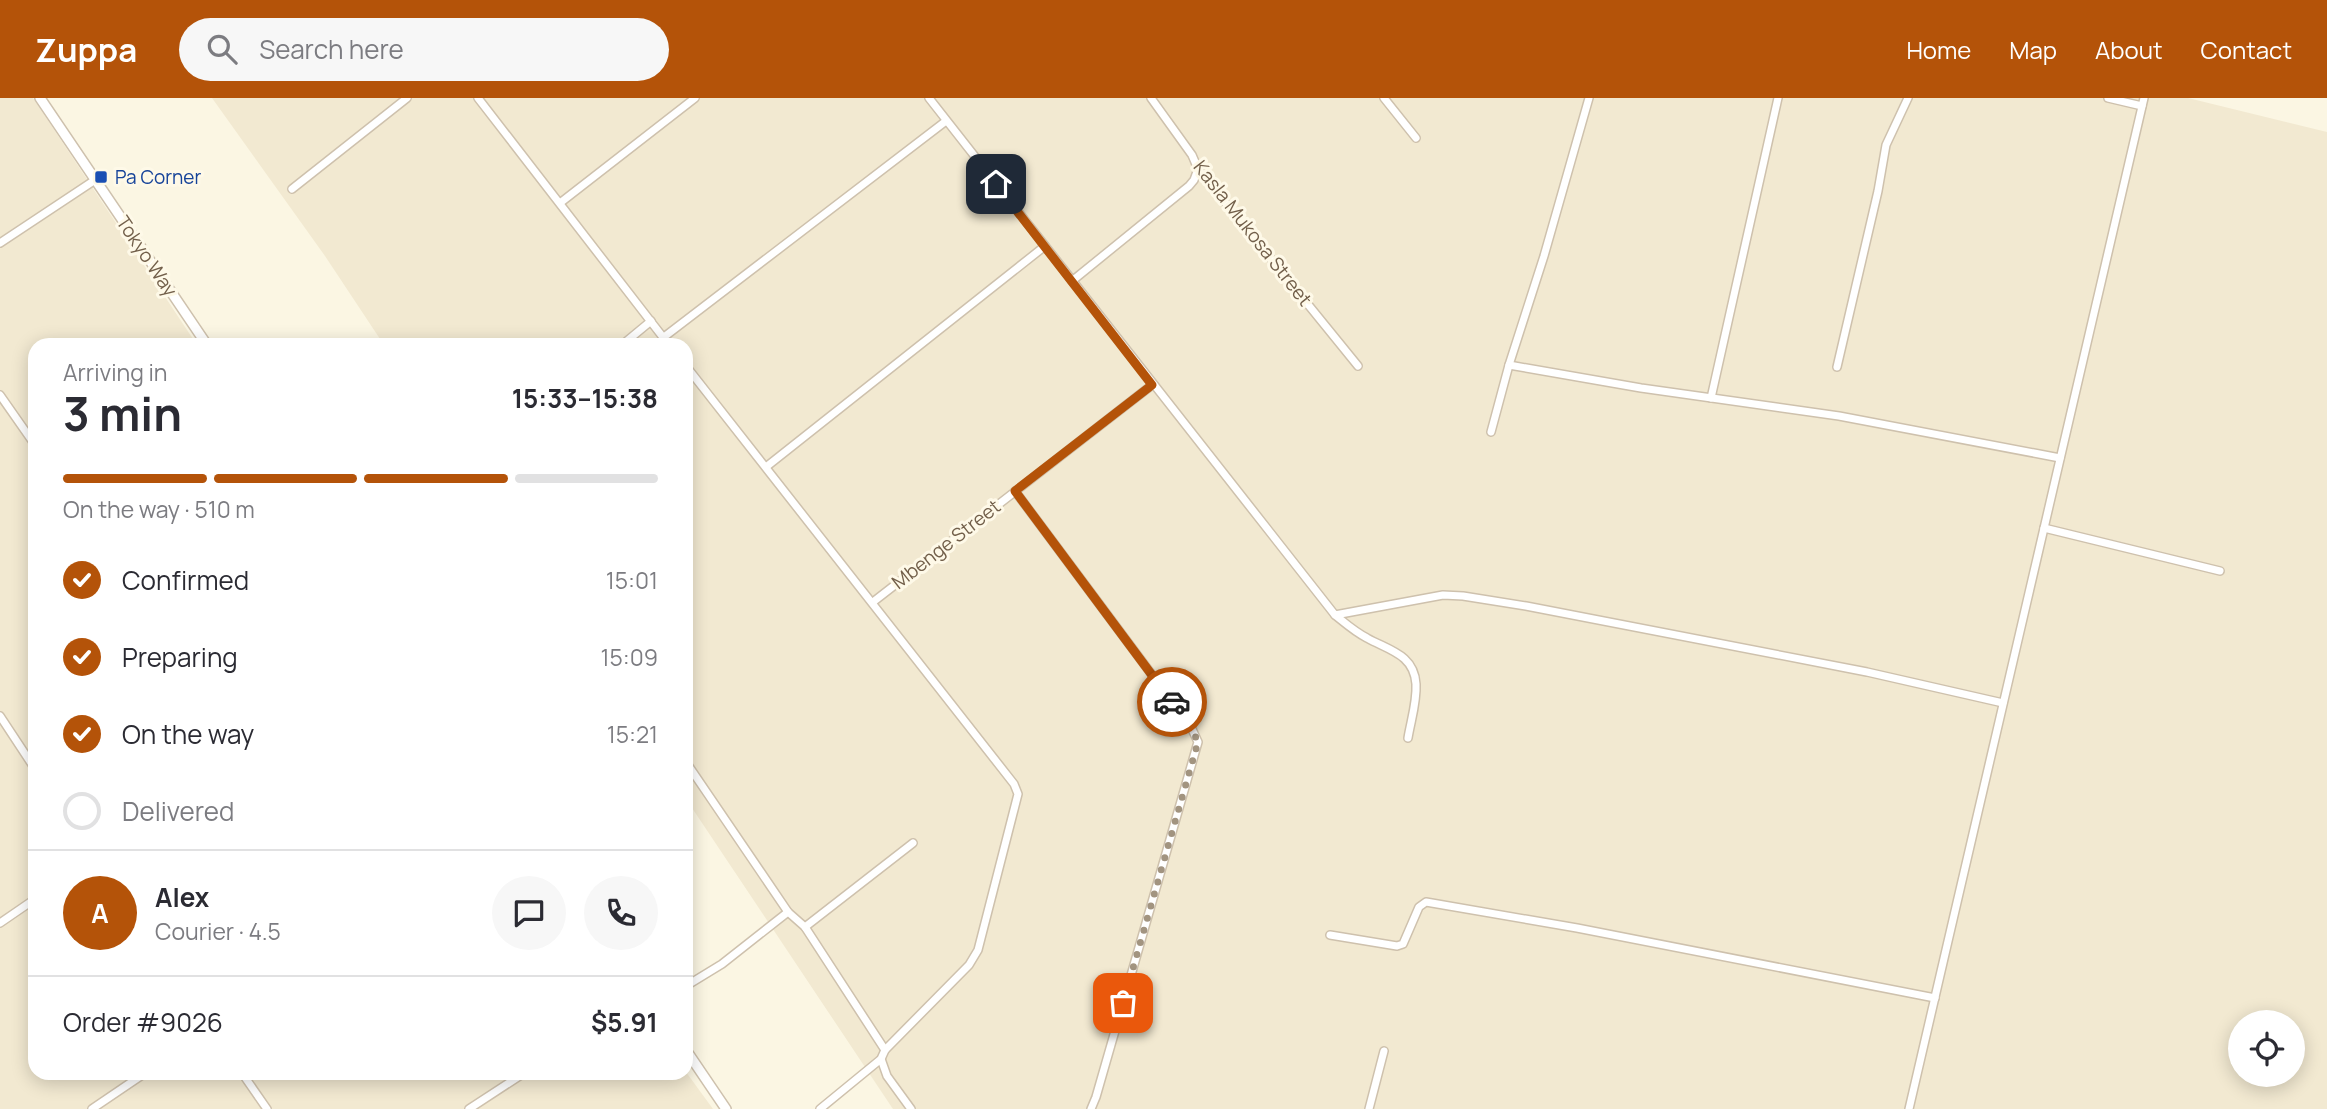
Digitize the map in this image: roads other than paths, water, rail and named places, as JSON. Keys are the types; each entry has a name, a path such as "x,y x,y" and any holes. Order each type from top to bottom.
{"street":[{"name":"Tokyo Way","path":"40,98 202,338"},
{"path":"292,190 407,98"},
{"path":"478,98 664,337 946,121"},
{"path":"560,203 695,98"},
{"path":"929,98 1335,615 1367,638 1403,656 1412,667 1416,681 1408,738"},
{"name":"Kasla Mukosa Street","path":"1151,98 1192,155 1198,169 1358,366"},
{"path":"1384,98 1416,138"},
{"path":"1491,432 1589,98"},
{"path":"1711,398 1778,98"},
{"path":"1837,367 1878,191 1886,145 1908,98"},
{"path":"1909,1109 2143,102 2108,98"},
{"path":"1072,281 1189,186 1198,169"},
{"path":"0,243 96,180"},
{"path":"766,467 1045,246"},
{"path":"631,338 652,321"},
{"path":"1509,365 1839,416 2060,458"},
{"path":"693,375 873,602 1014,784 1018,794 974,957 969,965 885,1050 881,1059 820,1109"},
{"name":"Mbenge Street","path":"873,602 1152,385"},
{"path":"0,395 28,436"},
{"path":"1015,491 1191,727 1198,742 1097,1097 1091,1109"},
{"path":"2044,528 2220,571"},
{"path":"1335,615 1443,595 1463,596 1867,672 2003,703"},
{"path":"0,716 28,758"},
{"path":"693,772 788,912 805,927 885,1050"},
{"path":"805,927 913,843"},
{"path":"1330,935 1396,946 1403,944 1419,907 1426,902 1577,928 1935,998"},
{"path":"0,923 28,904"},
{"path":"693,982 722,964 788,912"},
{"path":"1369,1109 1384,1051"},
{"path":"881,1059 887,1076 911,1109"},
{"path":"693,1060 726,1109"},
{"path":"92,1109 135,1080"},
{"path":"247,1080 267,1109"},
{"path":"469,1109 513,1080"}],"place":[{"name":"Pa Corner","path":"101,177"}]}
